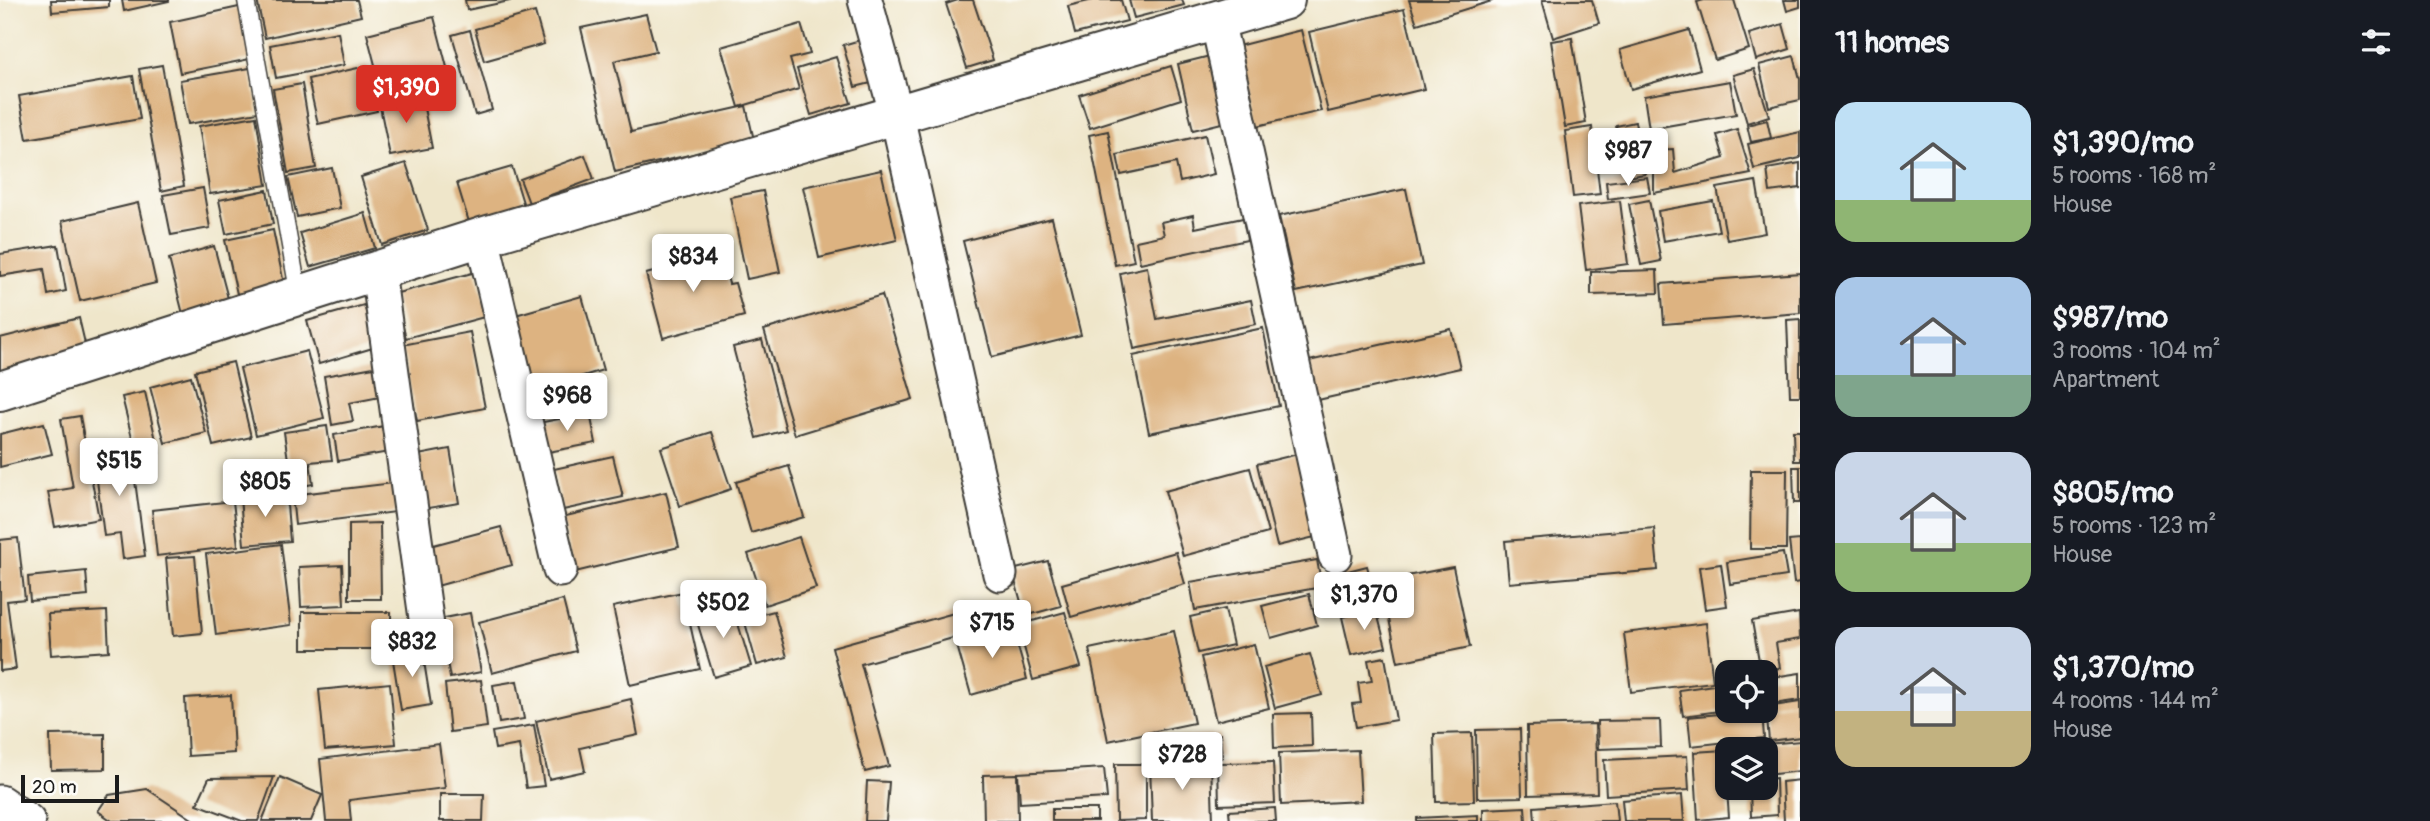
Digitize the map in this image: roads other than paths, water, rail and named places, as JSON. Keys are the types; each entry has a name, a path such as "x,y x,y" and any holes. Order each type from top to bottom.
{"street":[{"path":"865,0 897,117 1000,574"},
{"path":"0,391 299,298 482,237 897,117 1285,0"},
{"path":"1217,20 1335,555"},
{"path":"482,237 560,570"},
{"path":"378,272 429,639"},
{"path":"0,802 27,821"}],"lane":[{"path":"246,0 299,298"}]}
